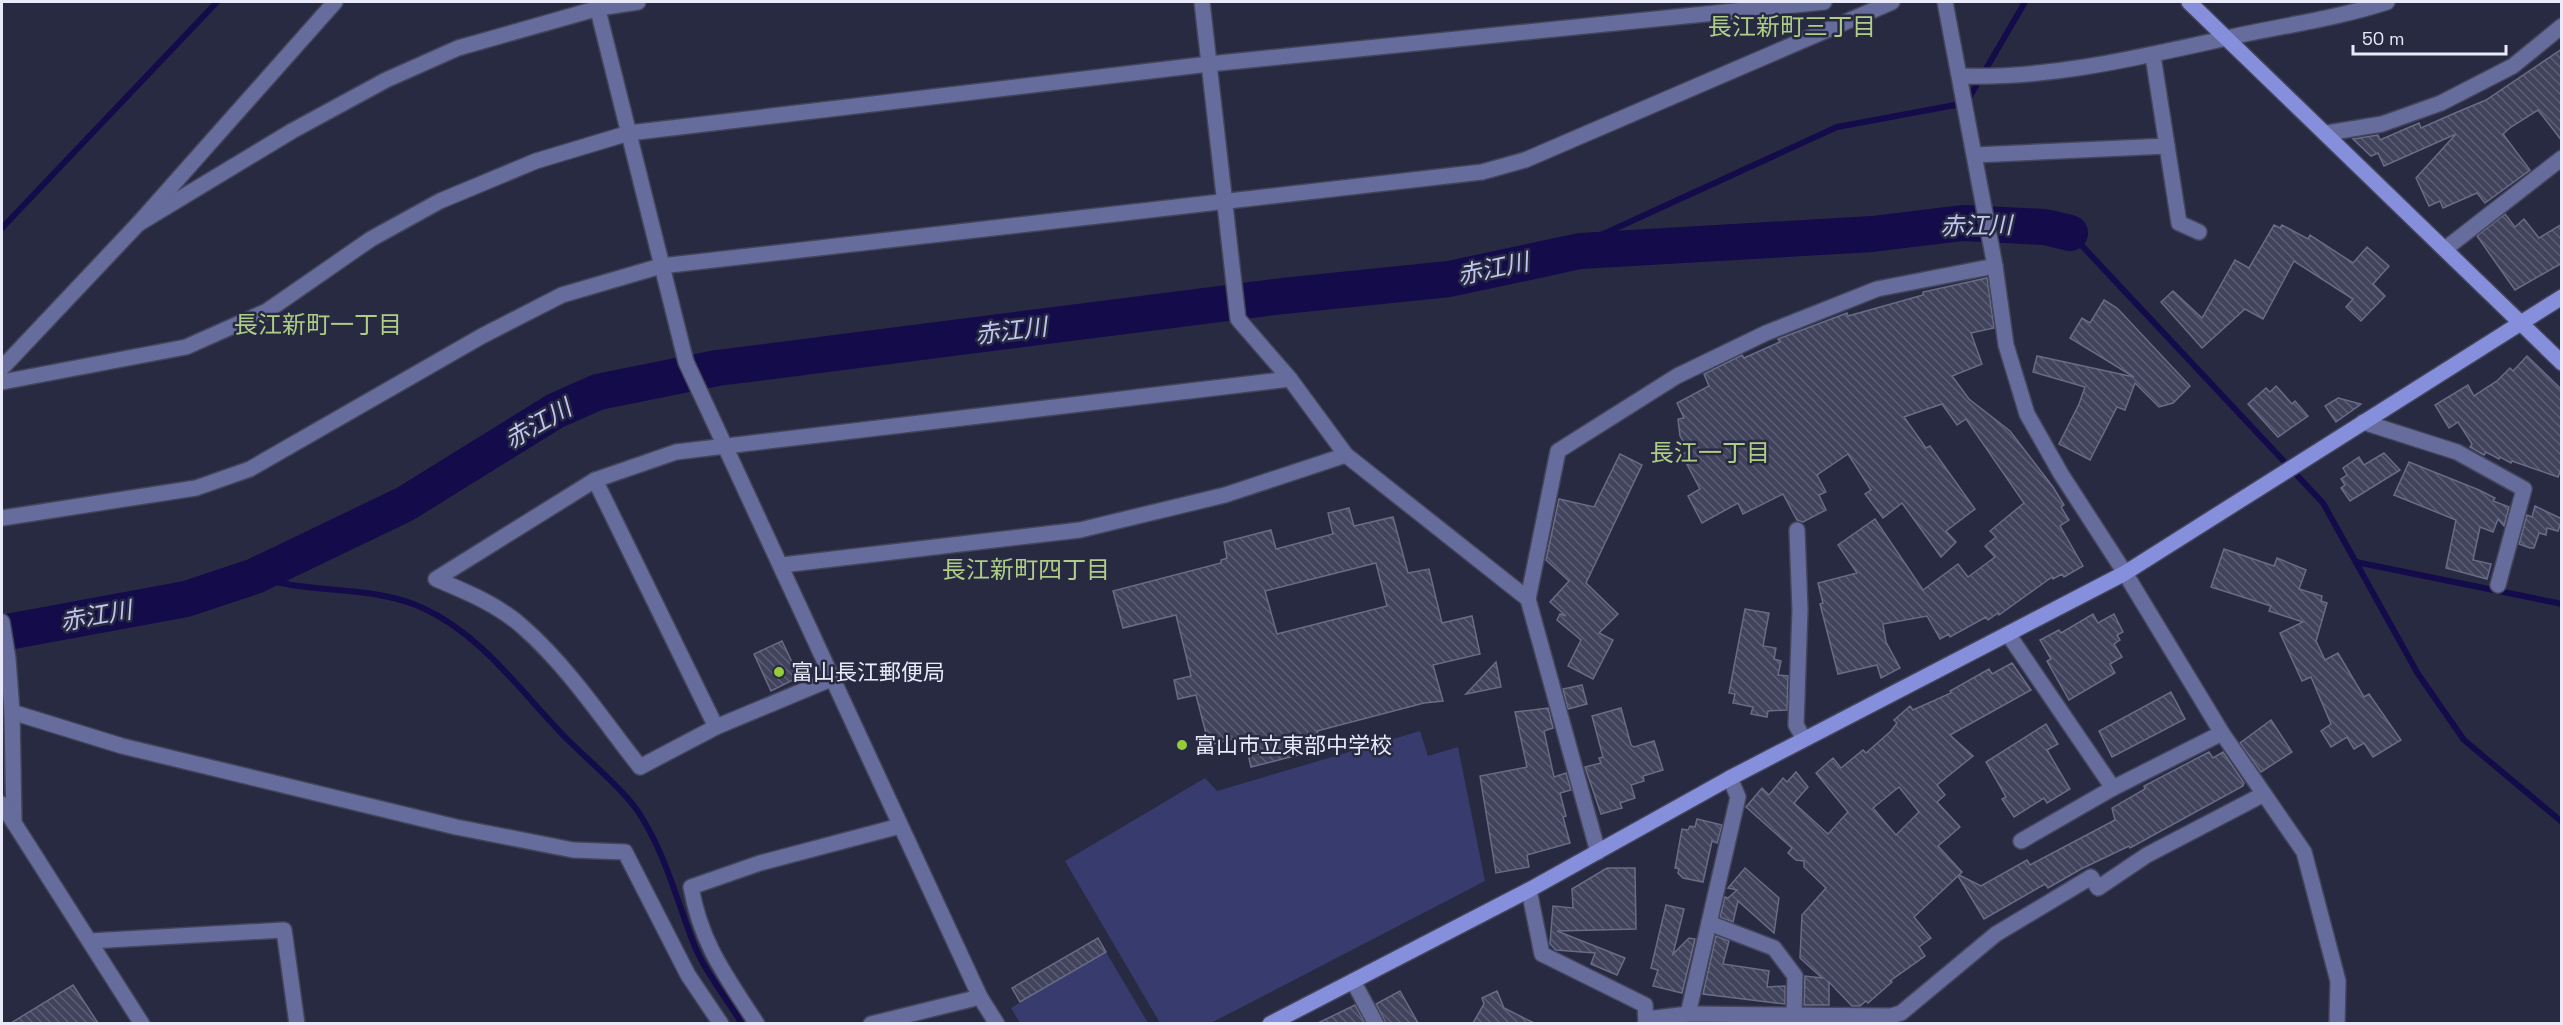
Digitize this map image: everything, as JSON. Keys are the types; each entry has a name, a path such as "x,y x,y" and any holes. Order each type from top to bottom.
{"street":[{"path":"2,368 138,224 335,2"},
{"path":"138,224 292,131 386,80 458,48 598,5 638,2"},
{"path":"1202,2 1238,319 1290,379 1346,455 1528,599"},
{"path":"2,382 186,347 267,310 372,239 440,201 536,161 629,133 1209,64 1824,2"},
{"path":"2,518 196,488 250,470 482,336 561,295 662,266 1482,172 1525,160 1892,2"},
{"path":"1945,2 1961,75 1995,266 2006,345 2027,414 2061,474 2125,573 2222,733 2304,852 2338,981 2337,1023"},
{"path":"2189,2 2327,133 2562,363"},
{"path":"1961,75 1990,76 2153,56 2226,38 2355,13 2387,2"},
{"path":"598,5 686,362 723,446 782,565 831,679 980,997 997,1023"},
{"path":"2327,133 2382,124 2441,103 2513,66 2562,26"},
{"path":"2153,56 2179,223 2199,232"},
{"path":"1975,155 2167,146"},
{"path":"2445,249 2562,158"},
{"path":"1598,852 1528,599 1558,451 1677,376 1766,333 1877,289 1995,266"},
{"path":"1270,1023 1529,890 1730,778 2125,573 2562,297"},
{"path":"831,679 716,727 640,767 565,671 523,627 483,600 436,579 595,480 676,452 1290,379"},
{"path":"2363,422 2457,452 2524,489 2498,585"},
{"path":"782,565 1080,530 1225,495 1346,455"},
{"path":"595,480 716,727"},
{"path":"1797,530 1800,610 1797,725 1804,739"},
{"path":"2,622 12,712 14,823"},
{"path":"2008,634 2113,788"},
{"path":"12,712 51,722 122,746 456,826 573,850 625,852 688,975 721,1023"},
{"path":"2020,842 2113,788 2222,733"},
{"path":"1688,1014 1738,797 1730,778"},
{"path":"1529,890 1542,954 1644,1005 1646,1021 1688,1014 1891,1016 1901,1013 1996,934 2091,877 2098,888 2147,855 2264,794"},
{"path":"2,804 142,1023"},
{"path":"757,1023 714,959 696,918 691,887 760,863 900,826"},
{"path":"1709,924 1774,948 1795,976 1794,1014"},
{"path":"90,941 284,930 297,1023"},
{"path":"1353,981 1376,1023"},
{"path":"872,1023 980,997"}],"shaded area":[{"path":"1420,731 1428,756 1458,747 1485,881 1211,1023 1160,1023 1065,861 1205,778 1217,791"},
{"path":"1106,952 1148,1023 1020,1023 1011,1008"}],"building":[{"path":"2562,49 2562,141 2538,110 2511,127 2503,134 2530,170 2485,203 2477,193 2443,208 2440,201 2429,206 2416,178 2456,134 2384,166 2378,153 2371,156 2353,139 2378,135 2380,140 2419,123 2421,128 2486,100"},
{"path":"2505,214 2515,227 2524,219 2539,238 2562,224 2562,263 2515,290 2477,236"},
{"path":"2274,225 2280,228 2282,225 2308,239 2310,235 2353,263 2367,247 2389,266 2373,284 2385,296 2361,321 2346,307 2353,299 2294,261 2263,319 2245,309 2202,348 2161,302 2173,291 2202,318 2235,260 2249,268"},
{"path":"1987,278 1994,328 1971,333 1982,364 1952,376 1969,399 2010,431 2053,487 2064,505 2061,507 2069,520 2060,526 2083,566 2064,577 2062,574 2053,579 2052,577 1999,615 1998,613 1988,620 1986,617 1950,637 1949,634 1940,639 1927,616 1883,624 1886,642 1900,668 1881,678 1877,665 1838,674 1820,604 1823,603 1818,583 1857,573 1838,545 1875,519 1923,590 1958,564 1968,577 1995,557 1985,546 1996,537 1990,531 2024,503 1966,419 1957,425 1942,404 1904,417 1926,448 1930,446 1975,509 1946,531 1956,542 1941,557 1902,503 1883,518 1865,494 1871,490 1848,454 1817,475 1826,492 1819,495 1826,510 1803,522 1797,520 1783,494 1743,514 1738,503 1702,523 1688,496 1700,489 1682,455 1689,450 1680,436 1678,419 1684,418 1677,403 1709,386 1704,374 1742,355 1744,358 1780,342 1778,339 1847,313 1848,316 1923,295 1923,292"},
{"path":"2104,300 2117,308 2190,386 2173,403 2159,407 2135,383 2125,410 2117,407 2090,460 2059,444 2085,387 2033,372 2037,356 2134,377 2070,338 2082,318 2090,323"},
{"path":"2527,356 2562,390 2562,466 2558,477 2512,461 2511,463 2500,457 2499,459 2486,452 2484,455 2470,447 2472,444 2458,422 2449,428 2435,405 2468,385 2474,396 2497,381 2510,368 2513,371"},
{"path":"2276,386 2292,404 2295,401 2308,416 2278,437 2248,404 2266,388 2270,392"},
{"path":"2338,398 2361,404 2336,422 2325,406"},
{"path":"2384,453 2400,470 2350,501 2341,488 2345,485 2341,479 2347,475 2343,468 2359,457 2364,465"},
{"path":"1620,454 1642,465 1586,583 1618,614 1599,633 1613,640 1593,679 1568,666 1581,640 1557,620 1560,614 1566,616 1550,602 1569,581 1546,560 1559,499 1594,507"},
{"path":"2409,462 2479,490 2495,498 2493,501 2509,507 2504,526 2498,519 2493,532 2480,527 2473,560 2491,564 2487,579 2446,568 2456,520 2394,495"},
{"path":"2535,506 2562,519 2558,531 2547,528 2546,535 2539,533 2534,548 2530,548 2519,544 2527,515 2532,517"},
{"path":"1349,508 1354,526 1393,517 1408,573 1429,569 1442,623 1472,616 1480,654 1433,665 1443,701 1424,703 1317,731 1322,749 1251,767 1244,736 1209,745 1196,695 1178,699 1174,680 1191,676 1176,615 1123,628 1113,591 1221,563 1221,560 1227,558 1224,542 1271,530 1276,549 1333,534 1328,513","holes":["1376,563 1387,606 1277,634 1265,591"]},
{"path":"2224,549 2274,566 2277,558 2306,570 2299,589 2322,596 2321,601 2327,603 2316,641 2325,660 2338,653 2364,697 2369,694 2401,740 2373,757 2364,743 2354,749 2347,737 2331,747 2321,731 2331,724 2311,677 2302,681 2280,633 2303,622 2269,611 2271,606 2211,587"},
{"path":"1745,609 1769,613 1763,646 1776,648 1774,659 1781,661 1778,675 1788,676 1787,710 1768,711 1767,717 1751,714 1753,707 1733,703 1735,694 1729,693"},
{"path":"2093,614 2098,623 2114,614 2123,632 2117,635 2120,640 2114,644 2122,657 2110,664 2115,673 2069,700 2047,661 2051,659 2040,640 2059,630 2061,633"},
{"path":"782,641 799,677 771,691 754,654"},
{"path":"1496,662 1501,687 1466,694"},
{"path":"2012,663 2031,690 1950,735 1973,756 1937,785 1945,795 1937,802 1960,827 1938,846 1962,872 1959,875 1981,886 2027,860 2030,865 2115,820 2112,808 2145,789 2144,786 2209,752 2213,758 2223,752 2244,783 2243,786 2130,848 2129,846 2081,869 2048,888 2045,884 1984,919 1958,876 1914,917 1931,938 1919,947 1925,956 1890,981 1892,982 1868,1003 1866,1001 1860,1006 1852,1006 1829,982 1829,1005 1804,1005 1805,976 1822,978 1800,958 1802,915 1826,888 1804,867 1804,861 1796,860 1788,853 1792,848 1746,807 1762,788 1769,795 1783,778 1787,782 1796,772 1808,787 1794,803 1828,834 1848,812 1816,773 1833,758 1841,768 1863,750 1866,753 1891,731 1897,723 1894,720 1910,706 1913,710 1951,693 1950,691 1989,669 1992,674","holes":["1899,787 1919,812 1896,835 1873,808"]},
{"path":"1582,685 1587,704 1568,709 1563,689"},
{"path":"2171,692 2185,719 2112,757 2099,731"},
{"path":"1548,708 1553,728 1544,731 1554,777 1566,773 1571,790 1560,793 1570,843 1527,855 1529,867 1496,873 1480,776 1527,767 1515,712"},
{"path":"1621,708 1631,745 1634,747 1654,741 1663,770 1643,776 1644,781 1631,785 1635,798 1620,803 1622,808 1601,814 1585,767 1601,763 1599,758 1603,757 1592,716"},
{"path":"2271,720 2292,752 2261,772 2240,743"},
{"path":"2046,724 2058,744 2047,750 2070,789 2047,803 2044,798 2014,817 2002,799 2006,797 1986,762"},
{"path":"1697,819 1722,825 1717,843 1712,841 1703,882 1683,878 1678,873 1679,869 1675,868 1682,829 1688,830 1690,826 1695,827"},
{"path":"1607,868 1635,868 1636,929 1557,931 1625,958 1617,975 1591,964 1595,953 1556,950 1550,944 1553,906 1573,908 1572,889"},
{"path":"1745,868 1779,898 1774,933 1738,901 1733,922 1720,917 1725,897 1728,898 1737,890 1728,888"},
{"path":"1666,905 1684,909 1673,954 1689,938 1695,939 1682,993 1653,986 1658,970 1651,968"},
{"path":"1716,936 1729,941 1723,964 1769,971 1767,987 1785,986 1785,1004 1703,994"},
{"path":"1098,938 1106,952 1020,1002 1012,988"},
{"path":"73,985 98,1023 11,1023"},
{"path":"1400,991 1418,1023 1386,1023 1376,1004"},
{"path":"1497,991 1504,1008 1534,1023 1473,1023 1484,1004 1482,998"},
{"path":"1355,1005 1365,1023 1318,1023"}],"waterway":[{"path":"2,228 217,2"},
{"path":"1580,251 1599,236 1837,127 1966,103 2025,2"},
{"name":"赤江川","path":"2,633 186,599 255,576 405,504 555,411 598,392 717,368 1283,296 1449,279 1580,251 1872,234 1963,223 2045,227 2070,233"},
{"path":"2070,233 2323,503 2418,674 2464,740 2562,822"},
{"path":"2356,562 2562,604"},
{"path":"255,576 296,586 361,592 403,601 423,608 445,620 484,650 569,741 616,786 639,813 663,860 697,952 742,1024"}],"place":[{"name":"富山長江郵便局","path":"779,672"},
{"name":"富山市立東部中学校","path":"1182,745"}],"district":[{"name":"長江新町三丁目","path":"1792,27"},
{"name":"長江新町一丁目","path":"318,325"},
{"name":"長江一丁目","path":"1710,453"},
{"name":"長江新町四丁目","path":"1026,570"}]}
